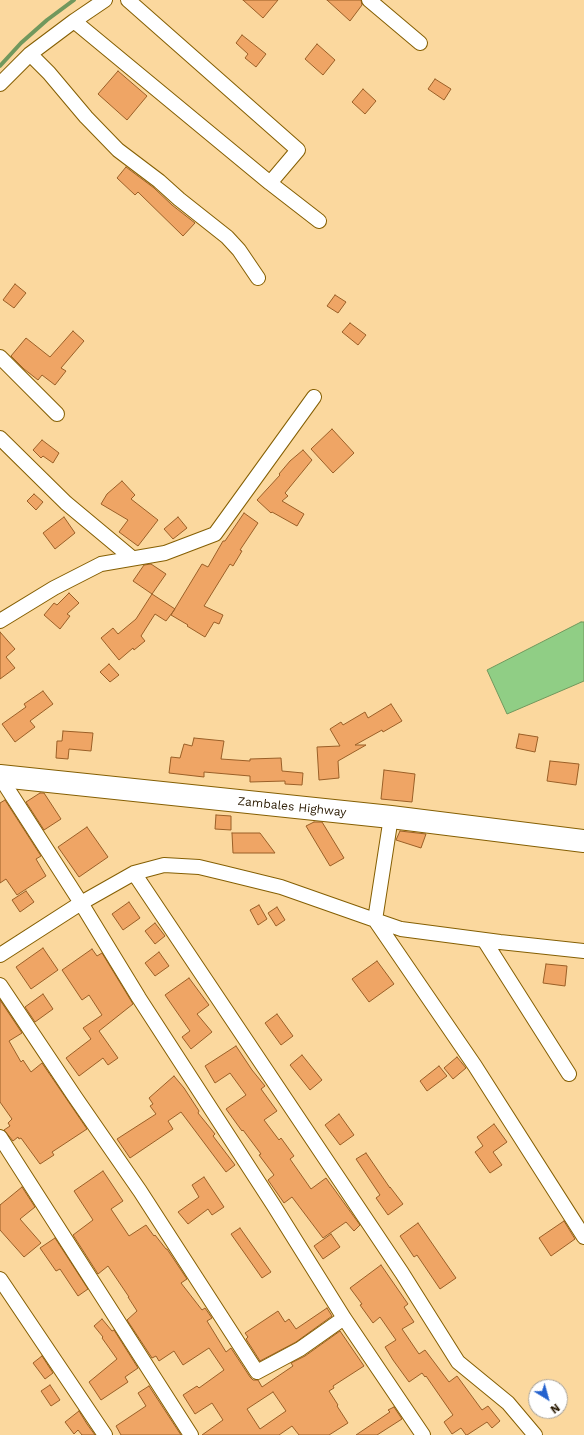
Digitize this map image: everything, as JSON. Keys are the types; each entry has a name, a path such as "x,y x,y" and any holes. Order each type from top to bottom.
{"main road":[{"name":"Zambales Highway","path":"0,777 392,817 584,841"}],"street":[{"path":"0,84 30,54 105,0"},
{"path":"128,0 298,150 270,183"},
{"path":"369,0 420,43"},
{"path":"74,21 270,183 319,221"},
{"path":"30,54 49,73 86,117 118,150 159,181 227,237 239,250 258,278"},
{"path":"0,357 57,414"},
{"path":"0,621 54,588 101,564 165,553 215,534 314,397"},
{"path":"0,438 66,503 132,558"},
{"path":"0,777 81,903 139,998 274,1206 344,1318 423,1435"},
{"path":"392,817 374,920 475,1066 584,1237"},
{"path":"0,955 81,903 134,873 164,865 199,867 281,887 401,929 584,952"},
{"path":"134,873 402,1273 458,1362 508,1402 535,1435"},
{"path":"484,940 569,1074"},
{"path":"0,986 140,1191 257,1372 300,1349 344,1318"},
{"path":"0,1137 191,1435"},
{"path":"0,1279 104,1435"}],"shaded area":[{"path":"581,622 584,622 584,681 507,714 487,670"}],"building":[{"path":"243,0 278,0 263,18"},
{"path":"327,0 361,0 362,5 350,21"},
{"path":"242,35 266,54 256,67 245,58 248,54 236,43"},
{"path":"317,44 335,60 323,75 305,59"},
{"path":"118,71 147,96 127,120 98,94"},
{"path":"435,79 451,89 444,100 428,89"},
{"path":"363,89 376,101 365,114 352,102"},
{"path":"126,167 154,188 172,205 195,223 183,236 138,192 135,195 117,178"},
{"path":"15,284 26,293 14,308 3,300"},
{"path":"335,295 346,302 338,313 327,306"},
{"path":"350,323 366,335 358,345 342,332"},
{"path":"73,331 84,341 61,368 66,371 55,385 42,375 38,380 11,356 26,338 50,357"},
{"path":"332,429 354,453 333,473 311,449"},
{"path":"42,440 59,453 53,463 43,456 41,458 33,450"},
{"path":"303,450 312,460 285,493 288,496 282,501 304,514 297,526 272,512 271,513 257,500 280,475 279,474 290,461"},
{"path":"122,481 135,495 131,499 158,520 138,546 119,532 128,520 101,504 107,494"},
{"path":"34,494 43,502 36,510 27,501"},
{"path":"244,513 258,523 240,550 242,551 233,566 230,564 204,606 223,615 219,624 214,622 205,637 171,615 202,564 208,567 223,541 225,541"},
{"path":"64,517 75,533 55,549 43,533"},
{"path":"178,517 187,528 173,539 164,529"},
{"path":"151,564 166,574 152,594 133,581 144,565"},
{"path":"69,593 79,603 67,614 70,616 60,629 44,615 54,603 57,605"},
{"path":"152,594 175,609 166,621 155,614 141,636 145,641 134,650 133,648 119,660 101,638 113,628 118,634 136,619"},
{"path":"0,632 15,649 6,657 15,668 0,679"},
{"path":"109,664 119,675 110,682 100,672"},
{"path":"43,691 53,704 30,721 35,727 15,742 2,724 26,707 24,704"},
{"path":"391,704 402,721 355,745 366,745 338,761 339,778 319,780 317,747 340,746 330,729 341,722 343,725 365,712 368,718"},
{"path":"63,731 93,733 91,751 69,749 68,759 56,758 57,741 62,741"},
{"path":"519,734 538,737 535,752 516,748"},
{"path":"194,738 224,741 221,759 250,761 250,759 281,758 282,771 303,773 302,785 285,784 285,781 250,782 250,776 204,772 204,777 169,773 171,757 180,758 184,744 192,746"},
{"path":"550,761 579,764 576,785 547,781"},
{"path":"384,770 415,774 412,802 381,799"},
{"path":"40,793 44,793 61,819 44,830 26,802"},
{"path":"5,800 41,856 36,859 46,876 17,895 6,879 0,883 0,803"},
{"path":"216,815 231,816 231,830 215,829"},
{"path":"314,822 322,822 344,858 330,866 306,826"},
{"path":"87,827 108,857 79,877 58,847"},
{"path":"400,831 426,834 421,848 396,840"},
{"path":"232,833 260,833 275,853 233,853"},
{"path":"26,891 34,902 20,912 12,900"},
{"path":"129,902 140,918 123,930 112,914"},
{"path":"259,905 267,919 258,925 250,910"},
{"path":"277,907 285,920 276,926 268,913"},
{"path":"155,923 165,936 155,944 145,931"},
{"path":"43,948 58,970 31,989 16,967"},
{"path":"92,949 97,956 102,953 133,1004 99,1031 118,1058 108,1065 103,1058 79,1076 66,1058 91,1039 83,1028 102,1015 89,995 82,1000 62,970"},
{"path":"159,952 169,966 155,976 145,963"},
{"path":"377,961 394,984 369,1002 352,979"},
{"path":"546,964 567,966 565,986 543,983"},
{"path":"189,978 209,1005 197,1014 212,1032 191,1049 182,1037 190,1031 165,995"},
{"path":"43,994 53,1009 35,1022 25,1007"},
{"path":"0,1000 22,1033 9,1041 21,1062 23,1060 31,1072 42,1063 87,1129 52,1152 54,1155 40,1164 21,1138 19,1139 18,1137 13,1141 4,1130 10,1126 8,1123 12,1119 0,1102"},
{"path":"277,1014 293,1036 281,1045 265,1023"},
{"path":"236,1046 265,1086 261,1089 277,1111 264,1120 279,1140 281,1138 294,1156 290,1159 311,1189 326,1178 360,1225 354,1231 346,1222 323,1238 292,1197 284,1203 268,1180 274,1175 259,1155 261,1154 226,1109 246,1095 230,1073 215,1083 205,1066"},
{"path":"302,1055 322,1080 310,1090 290,1065"},
{"path":"457,1057 466,1068 453,1079 444,1068"},
{"path":"439,1066 447,1076 427,1091 420,1081"},
{"path":"174,1076 199,1111 198,1113 215,1134 213,1136 235,1165 226,1172 181,1112 168,1121 173,1129 130,1158 117,1139 156,1114 150,1106 153,1104 149,1098"},
{"path":"339,1114 354,1135 340,1145 325,1125"},
{"path":"494,1124 507,1142 493,1152 502,1165 490,1173 475,1152 483,1146 477,1137"},
{"path":"366,1153 403,1204 388,1215 376,1198 380,1195 356,1159"},
{"path":"103,1171 123,1201 111,1209 129,1236 146,1225 154,1236 155,1235 167,1249 187,1279 181,1283 202,1310 205,1308 212,1318 207,1321 226,1352 231,1348 250,1377 253,1380 258,1380 262,1387 293,1366 291,1363 305,1356 340,1331 364,1366 333,1386 334,1388 329,1391 348,1423 329,1435 299,1435 292,1426 279,1435 202,1435 223,1420 212,1403 195,1414 183,1395 197,1386 199,1388 224,1370 209,1348 183,1365 174,1351 159,1361 156,1356 152,1358 127,1320 137,1311 129,1297 108,1266 98,1274 73,1235 93,1220 74,1191","holes":["273,1392 286,1411 260,1429 247,1409"]},
{"path":"204,1177 224,1207 212,1215 208,1209 188,1224 178,1212 199,1197 192,1185"},
{"path":"22,1187 35,1207 20,1219 41,1243 24,1257 0,1230 0,1205"},
{"path":"564,1221 575,1239 551,1256 539,1238"},
{"path":"418,1223 456,1278 440,1289 417,1255 414,1257 400,1236"},
{"path":"240,1228 271,1272 262,1278 231,1234"},
{"path":"331,1234 340,1247 323,1259 314,1246"},
{"path":"55,1238 88,1289 78,1296 60,1269 56,1271 40,1248"},
{"path":"381,1265 408,1304 404,1307 414,1322 402,1329 419,1354 425,1350 449,1382 457,1376 482,1410 488,1406 500,1421 492,1428 487,1422 467,1435 461,1428 452,1434 444,1422 453,1415 426,1376 425,1377 422,1373 409,1382 393,1360 385,1347 396,1340 380,1317 373,1323 360,1305 362,1304 350,1288"},
{"path":"327,1308 332,1316 296,1342 260,1361 246,1339 248,1337 245,1333 278,1311 285,1322 289,1319 296,1329"},
{"path":"102,1319 112,1331 114,1330 138,1368 125,1377 128,1382 101,1400 89,1382 117,1359 94,1326"},
{"path":"42,1356 53,1373 45,1379 33,1363"},
{"path":"50,1385 60,1400 51,1406 41,1391"},
{"path":"149,1386 181,1435 121,1435 116,1426 146,1406 138,1393"},
{"path":"394,1407 402,1419 377,1435 356,1435 390,1412 388,1410"},
{"path":"79,1411 95,1435 82,1435 78,1430 74,1434 65,1422"}],"waterway":[{"path":"0,66 21,43 47,20 74,0"}]}
